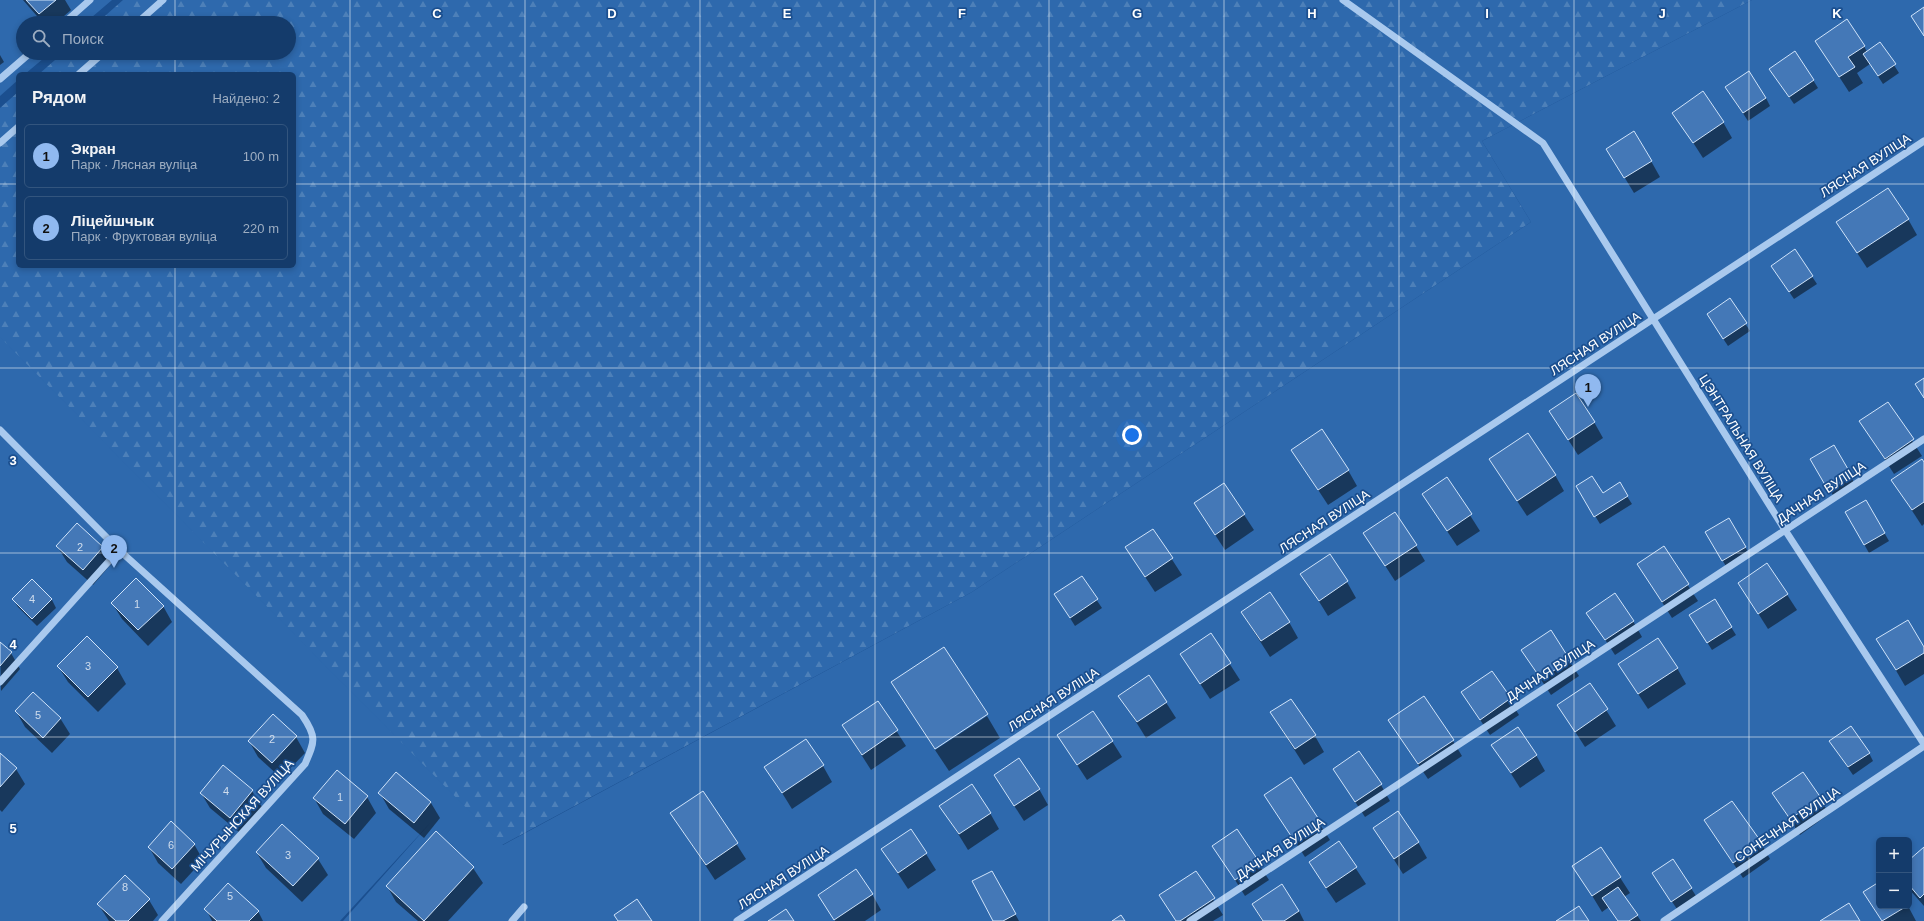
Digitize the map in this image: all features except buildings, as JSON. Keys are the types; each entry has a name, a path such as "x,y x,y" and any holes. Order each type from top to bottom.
{"street":[{"path":"72,16 90,0"},
{"path":"145,16 163,0"},
{"name":"ЦЭНТРАЛЬНАЯ ВУЛІЦА","path":"1343,0 1543,144 1786,530 1924,745"},
{"path":"0,79 22,60"},
{"path":"81,72 94,60"},
{"path":"0,143 16,129"},
{"name":"ЛЯСНАЯ ВУЛІЦА","path":"737,921 1924,141"},
{"name":"МІЧУРЫНСКАЯ ВУЛІЦА","path":"0,430 120,550 302,715 313,731 312,747 304,764 162,921"},
{"name":"ДАЧНАЯ ВУЛІЦА","path":"1190,921 1924,440"},
{"path":"0,682 120,550"},
{"name":"СОНЕЧНАЯ ВУЛІЦА","path":"1664,921 1924,745"},
{"path":"512,921 524,908"}],"green space":[{"path":"0,0 112,0 93,16 16,16 16,60 42,60 27,72 16,72 16,82 0,96"},
{"path":"123,0 1752,0 1482,141 1531,222 972,592 502,845 0,360 0,108 16,94 16,268 296,268 296,72 41,72 55,60 296,60 296,16 105,16"},
{"path":"1752,0 1924,0 1924,921 343,921 431,822 340,921 0,921 0,337 503,845 972,592 1531,222 1482,141"}],"place":[{"name":"Экран","path":"1588,407"},
{"name":"Ліцейшчык","path":"114,568"}]}
